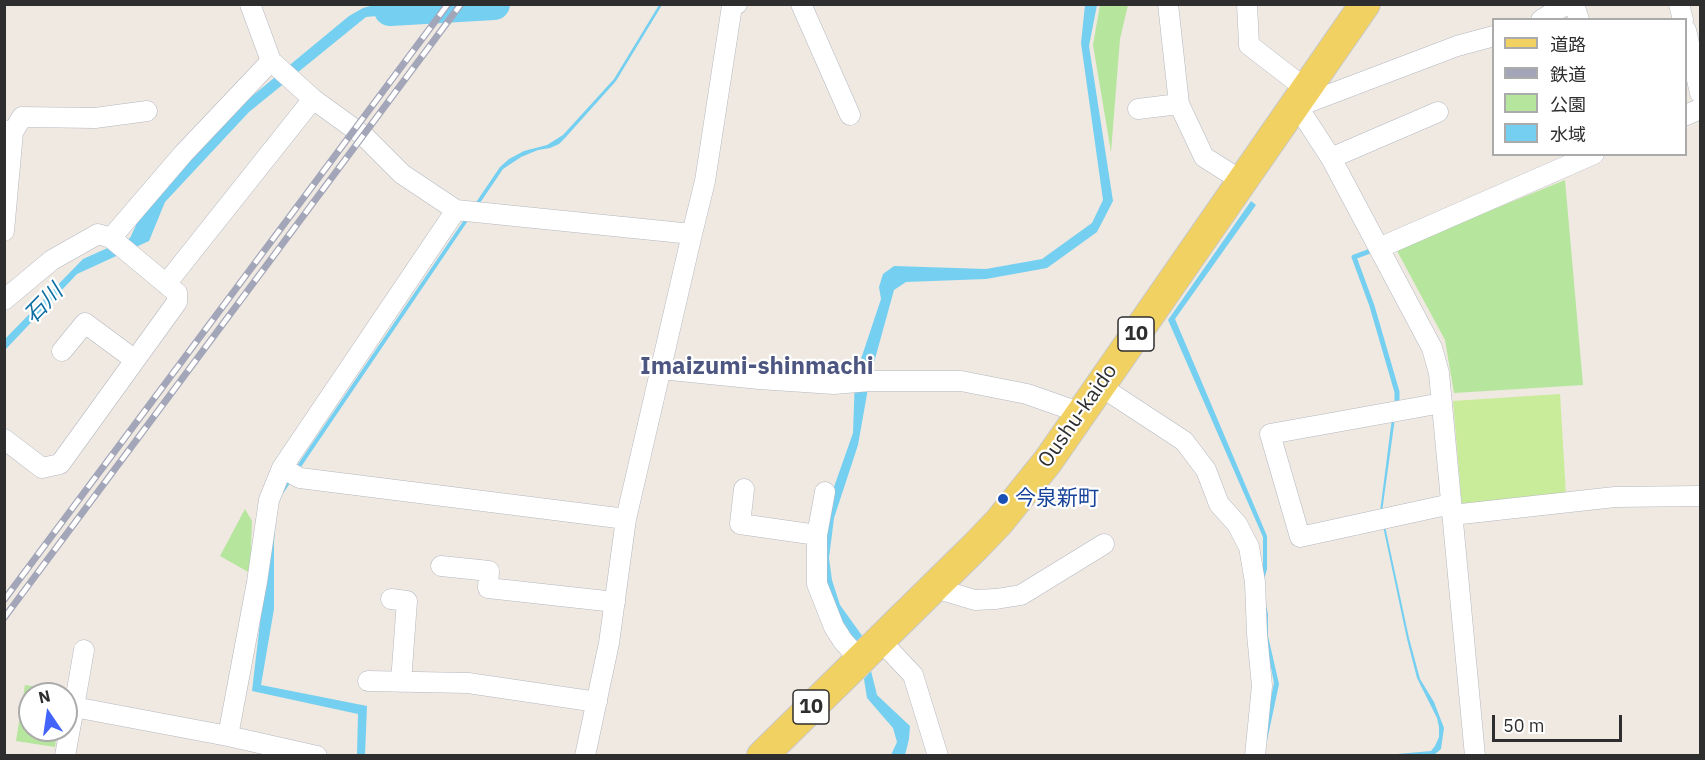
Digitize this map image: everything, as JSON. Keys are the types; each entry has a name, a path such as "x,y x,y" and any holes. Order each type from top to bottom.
{"main road":[{"name":"Oushu-kaido","path":"762,756 999,522 1048,461 1365,4"}],"street":[{"path":"250,4 271,61 313,99 364,136 402,174 456,210 692,234"},
{"path":"801,4 850,115"},
{"path":"1168,4 1179,104 1204,157 1242,181"},
{"path":"1247,4 1249,45 1299,99 1305,118 1331,158 1432,348 1439,373 1475,756"},
{"path":"1544,18 1567,4"},
{"path":"585,756 609,643 626,519 705,181 734,5"},
{"path":"1687,34 1701,93"},
{"path":"1299,99 1492,37"},
{"path":"111,238 183,154 271,61"},
{"path":"166,284 313,99"},
{"path":"1138,109 1179,104"},
{"path":"1687,115 1701,109"},
{"path":"4,231 9,131 22,117 95,118 147,111"},
{"path":"1331,158 1438,112"},
{"path":"1379,248 1589,156"},
{"path":"228,736 257,582 269,500 282,468 456,210"},
{"path":"4,300 52,260 98,234 111,238 177,292 177,302 60,464 42,468 4,439"},
{"path":"62,351 85,323 135,360"},
{"path":"661,369 834,384 870,381 961,381 1027,394 1082,413"},
{"path":"1100,386 1184,441 1206,470 1219,504 1237,524 1249,547 1255,582 1262,686 1255,756"},
{"path":"1442,403 1270,434 1300,537 1451,510 1615,497 1701,496"},
{"path":"282,468 300,478 626,519"},
{"path":"744,489 740,524 817,535"},
{"path":"825,492 817,535 817,584 834,627 843,641 870,650 913,675 938,756"},
{"path":"936,585 948,592 975,600 1021,595 1104,544"},
{"path":"441,566 489,571 488,588 615,602"},
{"path":"391,599 407,601 401,682"},
{"path":"78,684 84,650"},
{"path":"368,681 468,683 597,702"},
{"path":"78,708 228,736 317,756"}],"green space":[{"path":"1100,5 1128,5 1120,39 1111,152 1093,45"},
{"path":"1565,180 1583,385 1454,393 1445,340 1396,249"},
{"path":"1560,394 1566,495 1462,507 1453,401"},
{"path":"245,509 252,521 250,573 220,556"},
{"path":"22,742 56,742 55,747"}],"water":[{"name":"石川","path":"374,5 434,5 430,11 366,17 249,112 165,202 149,241 77,274 5,350 5,339 83,259 130,238 145,206 222,121 349,16"},
{"path":"659,5 662,5 616,81 565,138 550,148 521,157 503,169 282,495 277,508 274,542 274,609 261,685 367,706 365,755 357,755 358,714 252,691 277,495 500,167 524,151 547,145 563,135 614,79"},
{"path":"1085,5 1097,5 1089,46 1113,201 1097,232 1047,268 986,279 906,282 894,290 870,377 858,445 834,518 829,558 832,580 840,605 863,637 855,644 824,591 828,504 853,433 855,377 881,299 879,287 883,274 894,266 986,269 1042,259 1092,223 1103,200 1081,43"},
{"path":"1251,201 1256,205 1175,319 1267,536 1267,569 1262,587 1268,614 1268,636 1279,684 1264,755 1259,755 1274,683 1259,585 1263,569 1263,537 1168,320"},
{"path":"1392,418 1395,418 1382,512 1420,679 1434,702 1444,728 1441,749 1434,755 1375,756 1431,751 1439,737 1437,718 1417,678 1380,512"},
{"path":"871,671 877,695 910,726 905,755 891,755 897,742 893,728 867,698 864,679"}],"waterway":[{"path":"390,10 494,4"},
{"path":"1371,246 1373,250 1354,257 1372,306 1397,392 1397,400"}],"railway":[{"path":"4,600 448,4"},
{"path":"4,618 461,4"}],"place":[{"name":"今泉新町","path":"1003,499"}],"district":[{"name":"Imaizumi-shinmachi","path":"757,367"}]}
